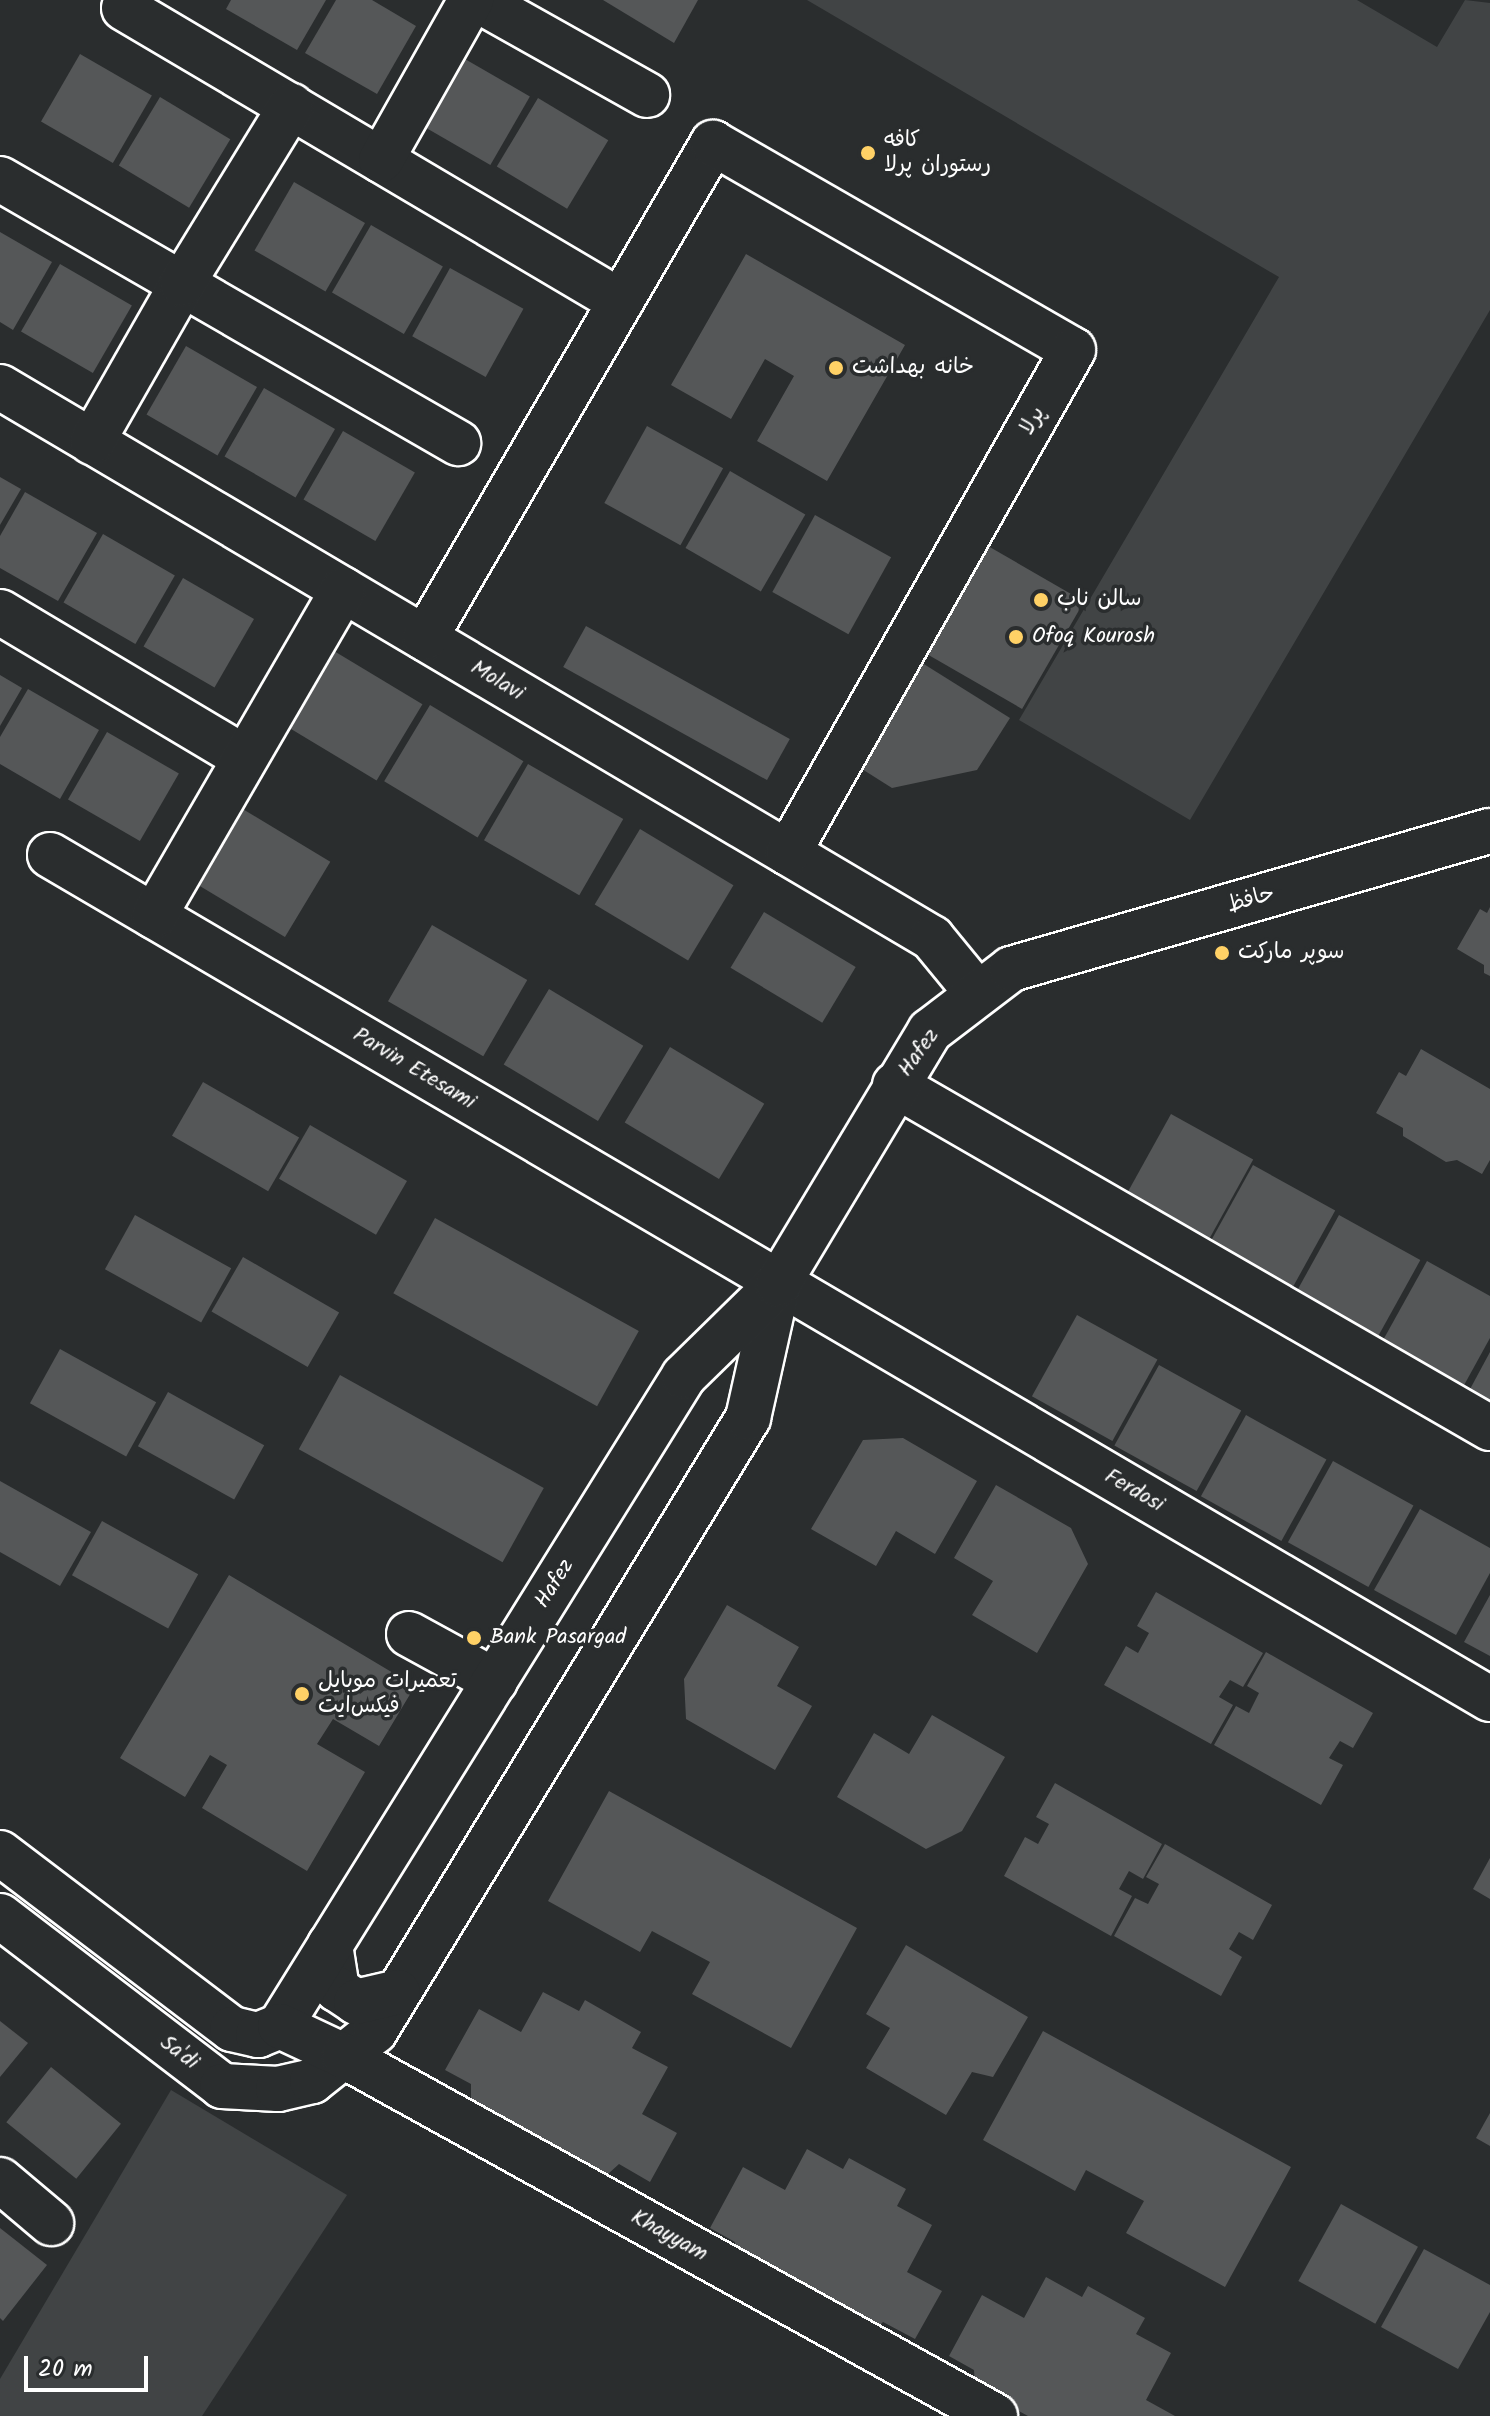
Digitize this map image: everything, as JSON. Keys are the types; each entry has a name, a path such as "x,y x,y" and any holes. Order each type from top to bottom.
{"street":[{"path":"381,160 471,0"},
{"path":"478,0 647,95"},
{"path":"124,8 621,302 425,638"},
{"path":"92,442 182,284 291,106"},
{"name":"پرلا","path":"621,302 713,143 1073,350 788,853"},
{"path":"0,179 458,443"},
{"name":"Molavi","path":"0,387 932,938 978,994"},
{"path":"154,916 343,590"},
{"path":"0,612 245,758"},
{"name":"حافظ","path":"978,994 1011,969 1490,831"},
{"name":"Parvin Etesami","path":"50,855 778,1284"},
{"name":"Hafez","path":"280,2026 684,1376 778,1284 930,1031 978,994"},
{"path":"895,1085 1490,1428"},
{"name":"Hafez","path":"359,2043 398,1992 748,1418 778,1284"},
{"name":"Ferdosi","path":"778,1284 1490,1699"},
{"path":"684,1376 716,1374 739,1386 748,1418"},
{"path":"409,1634 495,1681"},
{"path":"0,1853 232,2029 258,2035 280,2026"},
{"name":"Sa'di","path":"0,1916 222,2086 278,2089 312,2081 359,2043"},
{"path":"330,1945 337,1989 356,2002 398,1992"},
{"name":"Khayyam","path":"280,2026 359,2043 995,2416"},
{"path":"0,2180 51,2223"}],"shaded area":[{"path":"807,0 1357,0 1437,47 1465,0 1490,3 1490,310 1190,820 1019,720 1279,277"},
{"path":"171,2090 347,2195 202,2416 0,2416 0,2379"}],"building":[{"path":"231,0 326,0 297,50 226,9"},
{"path":"336,0 372,0 416,26 377,94 305,53"},
{"path":"603,0 698,0 674,43"},
{"path":"80,54 152,96 113,163 41,122"},
{"path":"458,55 530,96 490,165 418,123"},
{"path":"160,97 230,139 189,208 119,166"},
{"path":"538,98 608,140 567,209 497,167"},
{"path":"294,182 365,223 326,291 255,250"},
{"path":"371,225 443,266 404,334 332,293"},
{"path":"0,232 52,262 13,330 0,322"},
{"name":"خانه بهداشت","path":"746,254 905,345 827,481 757,441 794,376 765,359 731,419 671,385"},
{"path":"60,264 132,306 93,373 21,332"},
{"path":"450,268 523,309 486,377 412,336"},
{"path":"186,346 257,387 218,455 146,414"},
{"path":"264,388 335,429 296,497 224,456"},
{"path":"647,426 723,468 680,545 604,503"},
{"path":"343,431 415,472 375,541 304,499"},
{"path":"730,471 805,514 761,592 686,548"},
{"path":"0,477 21,489 0,525"},
{"path":"25,492 97,533 58,601 0,568 0,536"},
{"path":"815,515 891,557 848,634 772,592"},
{"path":"103,534 175,576 135,644 63,602"},
{"path":"981,542 1084,602 1022,709 919,649"},
{"path":"183,578 254,619 215,687 144,646"},
{"path":"586,626 790,739 767,780 563,667"},
{"path":"329,648 422,704 377,780 283,724"},
{"path":"919,661 1010,718 977,770 892,788 854,764"},
{"path":"0,675 22,688 0,726"},
{"path":"28,689 99,730 60,799 0,764 0,737"},
{"path":"430,705 523,761 478,837 384,781"},
{"path":"107,732 179,774 140,841 68,800"},
{"path":"528,764 623,819 579,895 484,840"},
{"path":"236,805 330,862 285,937 191,880"},
{"path":"640,829 733,885 688,961 595,904"},
{"path":"1490,907 1490,976 1484,973 1484,965 1457,949 1480,909 1487,913"},
{"path":"764,912 856,967 822,1023 731,968"},
{"path":"432,925 527,980 483,1056 388,1001"},
{"path":"549,989 643,1046 598,1121 504,1064"},
{"path":"670,1047 764,1104 719,1179 625,1122"},
{"path":"1421,1049 1490,1089 1490,1160 1482,1174 1457,1160 1446,1162 1403,1136 1403,1128 1376,1113 1399,1072 1406,1076"},
{"path":"203,1082 299,1138 268,1191 172,1136"},
{"path":"1171,1114 1253,1160 1208,1242 1125,1196"},
{"path":"310,1125 407,1181 376,1235 279,1179"},
{"path":"1253,1165 1335,1211 1290,1292 1208,1246"},
{"path":"135,1215 231,1268 201,1323 105,1269"},
{"path":"1339,1215 1420,1260 1375,1342 1293,1297"},
{"path":"435,1218 639,1331 597,1406 393,1293"},
{"path":"243,1257 339,1312 308,1367 212,1312"},
{"path":"1427,1261 1490,1296 1490,1338 1463,1387 1382,1342"},
{"path":"1077,1315 1157,1360 1112,1441 1032,1396"},
{"path":"60,1349 156,1402 126,1457 30,1403"},
{"path":"1490,1352 1490,1403 1469,1391"},
{"path":"1159,1365 1241,1411 1197,1491 1114,1445"},
{"path":"340,1375 544,1488 503,1562 299,1449"},
{"path":"168,1392 264,1445 234,1500 138,1446"},
{"path":"1246,1415 1326,1460 1281,1541 1201,1496"},
{"path":"903,1438 977,1481 935,1554 896,1531 876,1566 811,1529 863,1440"},
{"path":"1333,1461 1413,1506 1368,1587 1288,1542"},
{"path":"0,1481 91,1532 60,1586 0,1552"},
{"path":"996,1485 1071,1528 1088,1564 1037,1653 972,1615 993,1581 954,1558"},
{"path":"1420,1509 1490,1548 1490,1573 1456,1635 1374,1590"},
{"path":"102,1521 198,1574 168,1629 72,1575"},
{"path":"229,1575 415,1686 379,1746 333,1719 317,1744 365,1772 307,1871 202,1808 227,1765 210,1755 185,1797 120,1758"},
{"path":"1156,1592 1263,1653 1243,1687 1230,1680 1219,1697 1233,1705 1211,1744 1104,1685 1126,1646 1138,1653 1149,1633 1137,1626"},
{"path":"1490,1595 1490,1656 1464,1642"},
{"path":"727,1605 799,1647 777,1686 812,1706 775,1770 686,1719 684,1679"},
{"path":"1266,1652 1373,1713 1353,1748 1340,1741 1329,1758 1343,1765 1321,1805 1214,1745 1236,1706 1249,1713 1259,1693 1247,1686"},
{"path":"932,1715 1005,1757 962,1831 926,1849 837,1797 874,1733 909,1754"},
{"path":"1055,1783 1162,1844 1143,1879 1129,1871 1119,1889 1132,1896 1111,1936 1004,1876 1025,1837 1038,1844 1049,1824 1036,1817"},
{"path":"609,1791 857,1928 791,2048 692,1994 710,1962 652,1931 640,1952 548,1901"},
{"path":"1165,1844 1272,1905 1253,1940 1239,1932 1229,1949 1242,1957 1221,1996 1114,1936 1135,1898 1148,1904 1159,1884 1146,1877"},
{"path":"1490,1858 1490,1899 1473,1889"},
{"path":"906,1945 1028,2017 993,2077 972,2072 946,2115 866,2068 890,2028 866,2014"},
{"path":"543,1992 579,2011 585,2000 641,2032 632,2048 668,2067 642,2114 677,2133 650,2182 619,2164 607,2175 471,2101 471,2084 445,2070 479,2009 521,2032"},
{"path":"0,2021 28,2043 0,2077"},
{"path":"1043,2031 1291,2167 1225,2287 1126,2233 1144,2201 1086,2170 1075,2191 983,2140"},
{"path":"51,2067 121,2124 76,2179 6,2122"},
{"path":"1490,2113 1490,2146 1476,2138"},
{"path":"807,2149 843,2169 849,2158 906,2189 897,2206 932,2225 907,2272 942,2291 915,2339 883,2322 872,2333 736,2259 735,2242 710,2228 743,2167 785,2190"},
{"path":"1341,2204 1418,2247 1375,2324 1298,2281"},
{"path":"0,2228 47,2265 3,2321 0,2318"},
{"path":"1424,2249 1490,2285 1490,2312 1458,2369 1381,2327"},
{"path":"1046,2277 1082,2297 1088,2286 1145,2318 1136,2334 1171,2353 1146,2400 1175,2416 1028,2416 975,2387 974,2370 949,2356 982,2295 1024,2318"}],"place":[{"name":"کافه رستوران پرلا","path":"868,153"},
{"name":"خانه بهداشت","path":"836,368"},
{"name":"سالن ناب","path":"1041,600"},
{"name":"Ofoq Kourosh","path":"1016,637"},
{"name":"سوپر مارکت","path":"1222,953"},
{"name":"Bank Pasargad","path":"474,1638"},
{"name":"تعمیرات موبایل فیکس‌ایت","path":"302,1694"}]}
